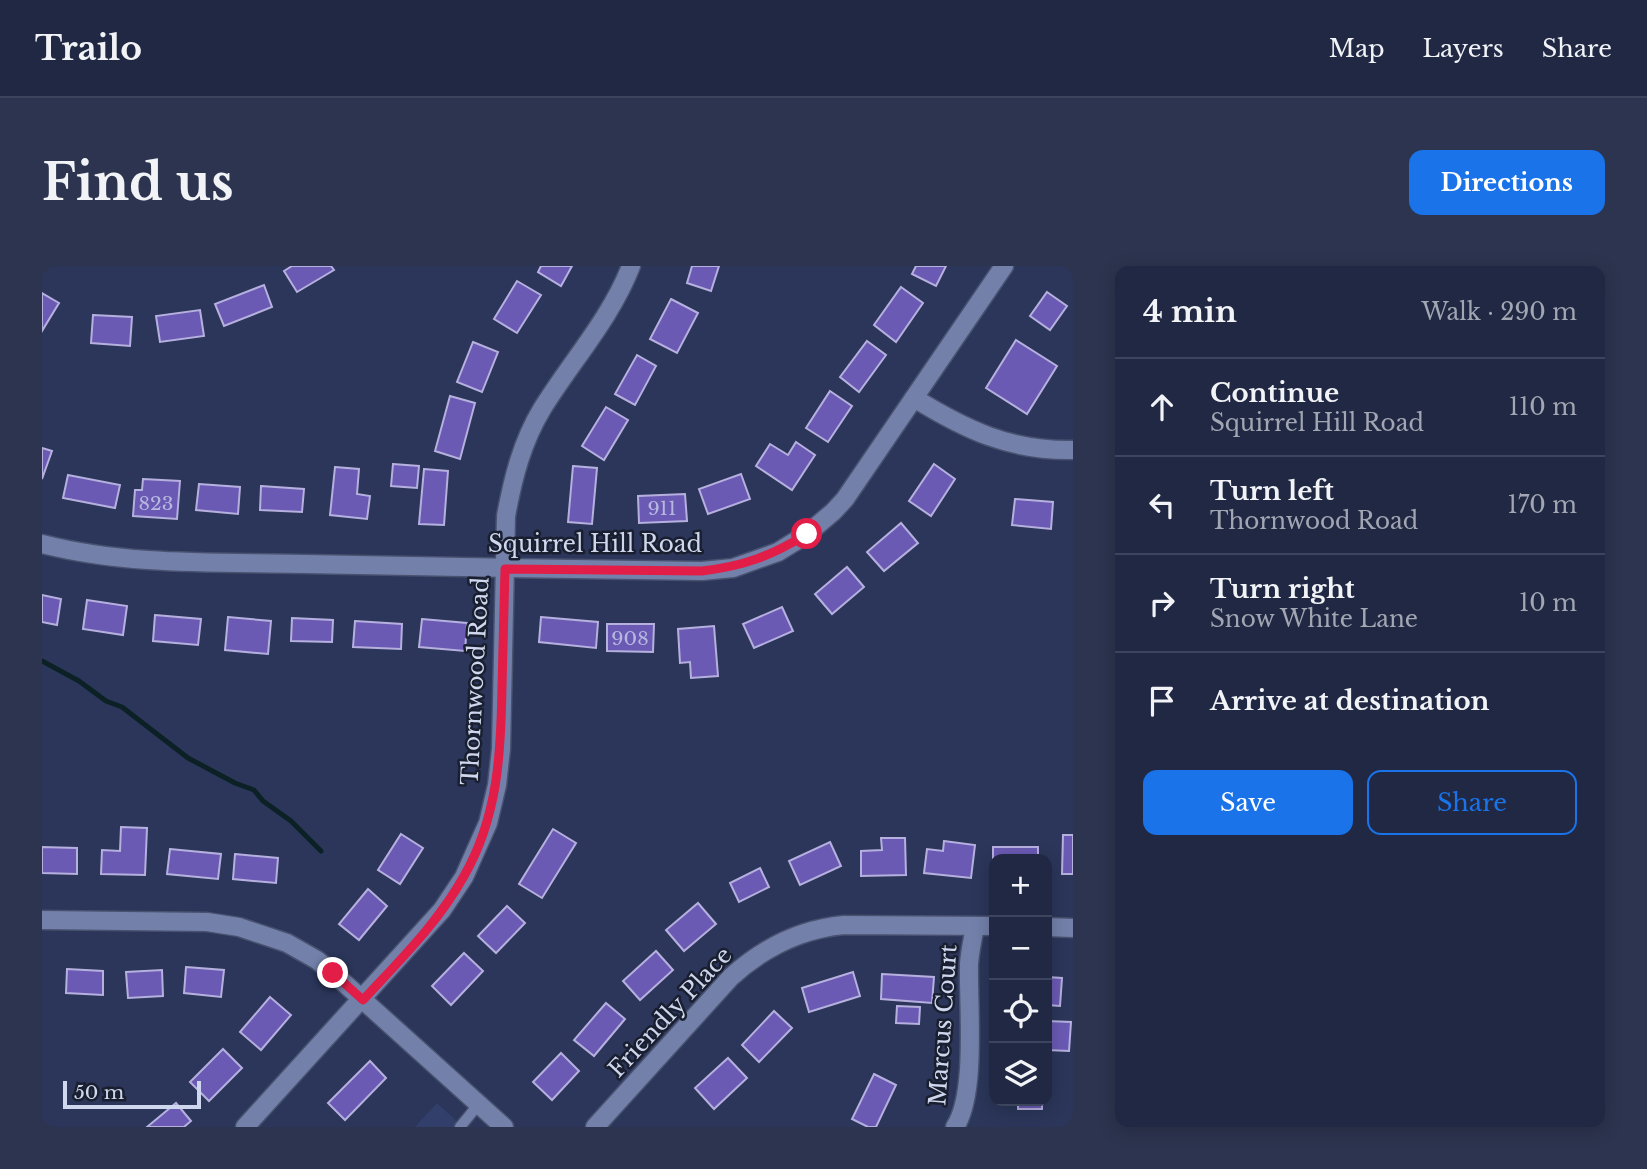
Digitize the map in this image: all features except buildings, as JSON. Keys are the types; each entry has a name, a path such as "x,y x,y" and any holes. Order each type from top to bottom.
{"street":[{"name":"Thornwood Road","path":"245,1127 442,910 464,877 488,823 497,785 501,749 506,516 513,480 524,444 541,411 613,303 631,266"},
{"name":"Squirrel Hill Road","path":"42,544 149,561 505,569 702,571 733,568 762,559 807,534 839,505 1004,266"},
{"path":"914,398 971,431 1003,442 1037,449 1073,450"},
{"path":"42,920 207,922 239,927 287,943 317,960 504,1127"},
{"name":"Friendly Place","path":"596,1127 731,977 771,947 830,926 989,926"},
{"name":"Marcus Court","path":"956,1127 964,1108 968,1071 970,960 975,926"},
{"path":"1052,927 1073,928"}],"lane":[{"path":"460,1127 478,1105"}],"shaded area":[{"path":"437,1103 463,1127 415,1127"}],"waterway":[{"path":"42,661 79,681 106,701 122,707 188,758 254,790 321,851"}],"route":[{"path":"333,973 363,1000 442,910 473,859 488,823 497,785 501,749 505,569 702,571 733,568 778,552 807,534"}]}
